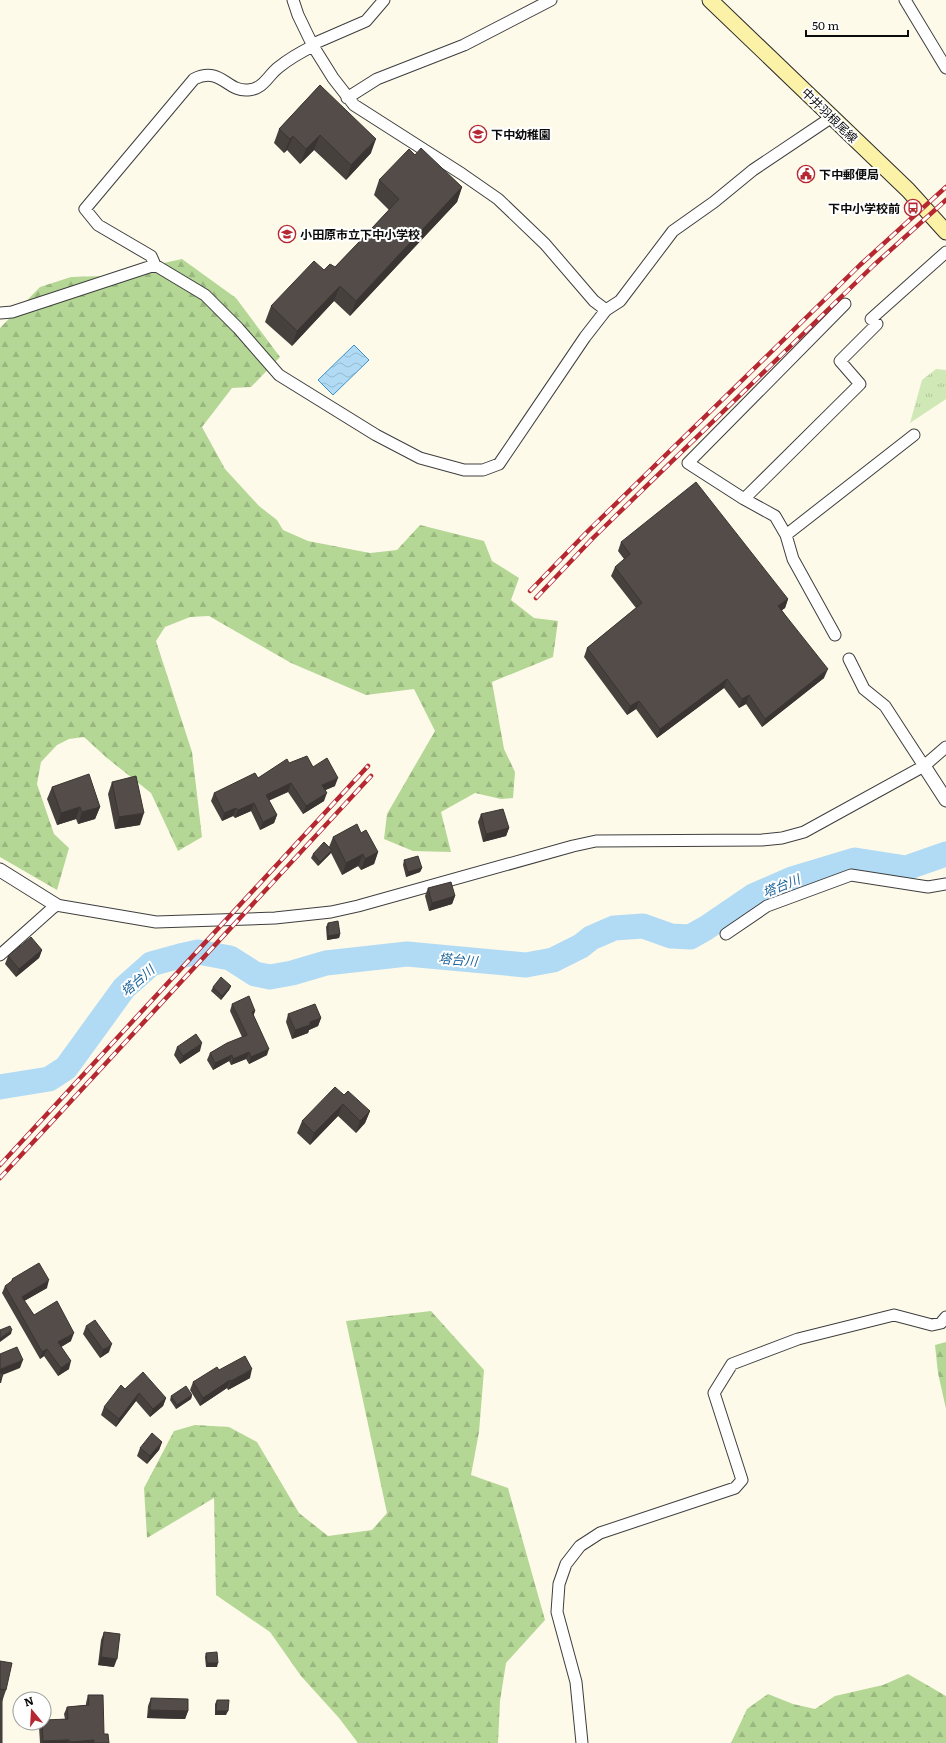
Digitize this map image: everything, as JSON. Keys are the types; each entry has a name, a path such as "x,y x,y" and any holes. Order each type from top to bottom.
{"main road":[{"name":"中井羽根尾線","path":"710,0 908,190 946,232"}],"street":[{"path":"293,0 298,15 313,45 347,98 354,106 462,174 498,199 546,244 594,301 606,310"},
{"path":"384,0 366,21 296,54 277,68 260,87 248,90 239,89 221,78 210,75 201,75 194,79 85,209 98,225 151,256 155,265 205,295 238,328 279,375 363,427 415,456 464,470 483,470 499,464 560,372 606,310 620,301 673,231 714,202 753,170 832,117"},
{"path":"347,98 377,79 464,45 551,0"},
{"path":"905,0 946,68"},
{"path":"744,499 860,384 840,361 874,322 946,252"},
{"path":"0,313 12,312 155,265"},
{"path":"835,634 793,559 786,535 775,516 744,499 688,463 845,304"},
{"path":"786,535 914,435"},
{"path":"849,659 864,689 885,706 946,800"},
{"path":"0,870 56,905 156,922 275,918 331,912 366,904 573,846 596,841 762,840 782,838 804,832 924,766 946,747"},
{"path":"726,934 767,906 851,875 928,886 946,884"},
{"path":"0,955 56,905"},
{"path":"582,1743 576,1682 557,1612 559,1584 566,1564 580,1546 600,1533 734,1488 742,1480 714,1393 732,1364 798,1339 894,1315 932,1325 944,1322"}],"green space":[{"path":"182,259 236,298 280,357 251,387 232,388 202,427 225,469 259,506 277,520 283,530 308,541 370,553 397,550 420,525 484,541 492,561 519,578 511,600 534,618 558,621 553,657 492,682 504,749 515,772 513,798 501,799 475,793 441,812 451,852 413,851 384,839 387,814 435,731 414,689 366,695 291,663 209,616 190,617 165,627 156,641 192,752 202,837 178,851 151,793 107,758 84,737 69,739 57,745 41,762 37,784 54,834 69,848 57,890 0,857 0,328 40,287 71,277 104,276"},
{"path":"936,369 946,370 946,399 910,423 922,380"},
{"path":"431,1311 484,1370 479,1432 471,1475 508,1488 545,1620 506,1663 500,1701 498,1743 358,1743 339,1718 301,1676 270,1632 216,1595 214,1498 147,1538 144,1488 174,1431 195,1425 229,1427 257,1442 299,1513 328,1536 372,1530 387,1513 346,1321"},
{"path":"946,1342 946,1409 938,1373 935,1345"},
{"path":"908,1674 946,1696 946,1743 731,1743 747,1709 768,1694 793,1704 815,1709 835,1696 883,1685"}],"water":[{"path":"354,345 369,360 333,395 318,380"}],"building":[{"path":"320,85 376,139 351,165 320,135 306,149 293,136 290,139 279,129"},
{"path":"421,148 462,187 356,301 340,286 297,331 271,306 314,261 324,270 330,264 335,267 359,242 399,199 379,180 409,149 415,155"},
{"path":"696,482 788,599 778,606 828,669 765,719 749,695 742,699 727,679 660,729 639,701 630,706 587,648 642,603 615,567 630,554 621,542"},
{"path":"307,756 313,767 327,758 338,778 322,785 327,793 306,806 291,783 266,795 277,815 263,822 254,803 238,810 236,808 224,813 214,793 255,773 258,778 287,759 289,763"},
{"path":"89,774 100,807 82,812 80,807 61,813 52,787"},
{"path":"136,776 144,813 119,817 112,782"},
{"path":"503,809 509,828 486,834 481,814"},
{"path":"357,824 361,833 366,830 378,852 365,859 363,854 346,863 333,837"},
{"path":"324,842 332,850 320,862 313,854"},
{"path":"418,856 422,868 408,872 404,860"},
{"path":"451,882 455,896 432,903 428,888"},
{"path":"338,921 340,934 328,936 328,923"},
{"path":"31,937 42,950 19,969 8,956"},
{"path":"221,977 231,986 222,996 213,987"},
{"path":"249,996 255,1011 252,1012 269,1049 251,1057 249,1052 233,1059 232,1055 215,1063 210,1053 227,1043 247,1035 232,1004"},
{"path":"315,1004 321,1018 310,1022 310,1025 295,1030 288,1014"},
{"path":"196,1034 202,1043 183,1056 177,1047"},
{"path":"335,1087 344,1095 348,1091 370,1111 360,1121 343,1104 314,1133 302,1121"},
{"path":"39,1263 49,1280 22,1297 34,1315 57,1301 74,1333 58,1342 71,1361 61,1368 47,1349 42,1352 5,1286 13,1280 12,1279"},
{"path":"95,1320 112,1344 103,1350 86,1326"},
{"path":"10,1326 12,1330 0,1338 0,1330"},
{"path":"17,1347 23,1360 0,1369 0,1354"},
{"path":"245,1356 252,1369 231,1381 230,1380 203,1398 193,1382 217,1367 219,1370"},
{"path":"0,1372 3,1375 0,1379"},
{"path":"143,1372 166,1398 153,1409 139,1393 119,1419 104,1407 121,1385 125,1389"},
{"path":"186,1386 192,1395 177,1405 171,1396"},
{"path":"152,1433 162,1442 150,1456 140,1448"},
{"path":"104,1632 120,1634 117,1659 101,1657"},
{"path":"217,1652 218,1663 207,1663 206,1653"},
{"path":"0,1661 12,1663 6,1690 0,1689"},
{"path":"88,1695 103,1695 104,1734 108,1734 109,1743 94,1743 94,1740 70,1742 69,1740 43,1741 42,1731 52,1731 52,1720 68,1719 67,1707 89,1705"},
{"path":"0,1698 2,1698 2,1743 0,1743"},
{"path":"151,1698 188,1699 188,1711 150,1710"},
{"path":"217,1700 229,1700 228,1711 216,1711"}],"waterway":[{"name":"塔台川","path":"0,1087 49,1079 66,1068 124,988 151,964 180,956 198,952 230,958 255,974 270,977 292,973 326,963 407,954 526,965 553,960 581,946 591,938 614,928 643,926 671,936 690,937 753,896 792,879 855,860 906,868 946,854"}],"railway":[{"path":"530,591 586,533 860,265 946,187"},
{"path":"536,598 593,538 874,265 946,200"},
{"path":"0,1165 368,766"},
{"path":"0,1178 371,776"}],"place":[{"name":"下中幼稚園","path":"478,134"},
{"name":"下中郵便局","path":"806,174"},
{"name":"下中小学校前","path":"913,208"},
{"name":"小田原市立下中小学校","path":"287,234"}]}
